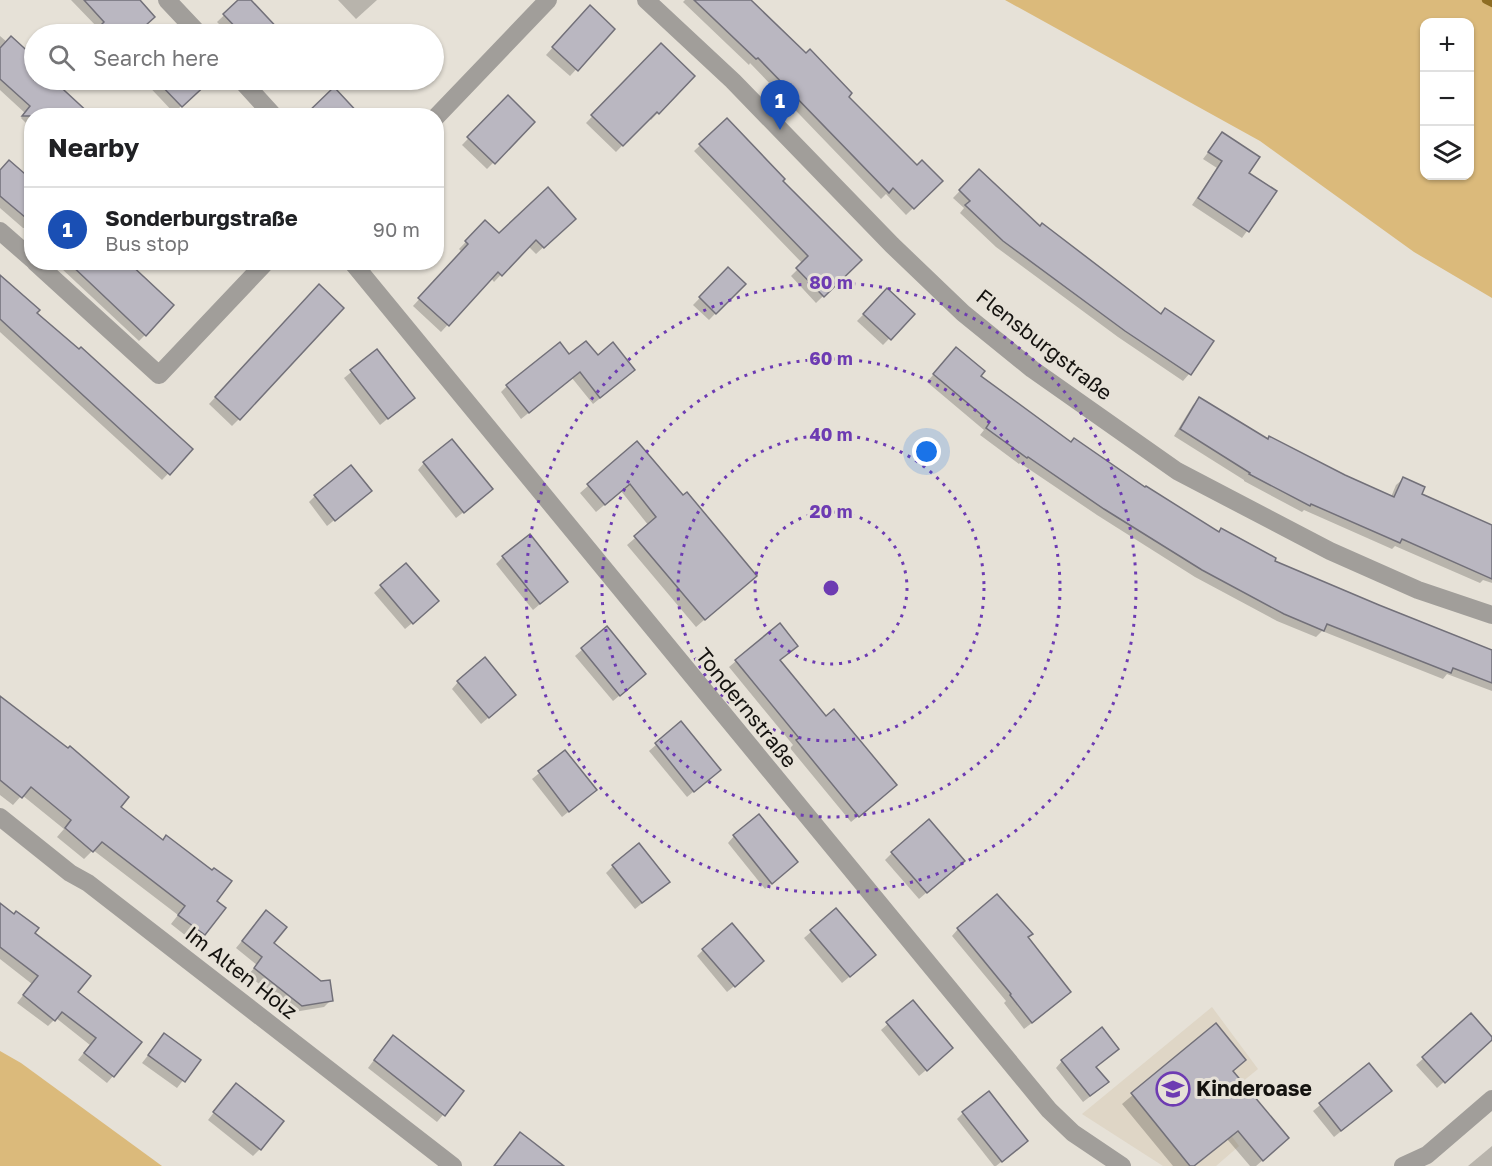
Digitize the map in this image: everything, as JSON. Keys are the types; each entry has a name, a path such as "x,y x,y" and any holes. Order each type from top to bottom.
{"street":[{"path":"167,0 190,24"},
{"path":"444,109 548,0"},
{"name":"Flensburgstraße","path":"646,0 733,81 963,313 1032,369 1177,471 1330,551 1418,590 1492,615"},
{"path":"250,90 267,108"},
{"path":"0,231 24,252"},
{"path":"44,270 159,375 258,270"},
{"name":"Tondernstraße","path":"359,270 1049,1110 1073,1133 1122,1166"},
{"name":"Im Alten Holz","path":"0,817 453,1166"},
{"path":"1403,1166 1427,1155 1492,1099"}],"shaded area":[{"path":"1005,0 1492,0 1492,298 1414,252 1260,141"},
{"name":"Kinderoase","path":"1212,1007 1258,1069 1210,1108 1239,1146 1216,1166 1163,1166 1082,1114"},
{"path":"0,1051 21,1063 162,1166 0,1166"}],"building":[{"path":"84,0 140,0 155,17 147,24 102,24 104,22"},
{"path":"238,0 251,0 274,24 232,24 223,14"},
{"path":"694,0 751,0 806,53 810,49 852,93 849,97 917,165 922,160 943,181 914,209 893,188 889,193 758,58 756,59"},
{"path":"590,5 615,29 578,71 552,47"},
{"path":"11,36 24,48 24,90 64,90 83,108 28,108 30,106 0,79 0,48"},
{"path":"661,43 695,76 659,114 657,112 623,146 591,115"},
{"path":"166,90 200,90 182,107"},
{"path":"331,90 337,90 354,108 312,108"},
{"path":"508,95 535,122 495,164 467,137"},
{"path":"727,118 785,179 783,181 862,260 824,297 796,268 808,256 699,144"},
{"path":"1222,132 1260,157 1249,173 1277,191 1249,232 1198,198 1222,161 1208,152"},
{"path":"9,160 24,173 24,216 0,196 0,170"},
{"path":"979,169 1040,226 1042,223 1161,314 1165,308 1214,341 1191,375 1125,331 1003,241 965,205 970,201 959,190"},
{"path":"548,187 576,219 544,248 536,240 502,276 498,272 449,326 418,298 468,244 465,241 485,220 499,233"},
{"path":"728,267 746,284 716,314 699,297"},
{"path":"76,270 137,270 174,305 146,336"},
{"path":"0,275 40,310 37,313 79,349 81,347 193,449 170,475 0,319"},
{"path":"319,284 344,308 240,420 215,397"},
{"path":"887,288 915,314 891,340 863,314"},
{"path":"586,341 598,355 613,342 635,370 600,398 580,372 529,413 506,385 560,342 569,354"},
{"path":"956,347 985,371 981,376 1071,442 1074,438 1145,487 1219,532 1221,528 1276,558 1275,561 1492,650 1492,683 1453,668 1451,673 1327,624 1324,631 1284,614 1202,570 1104,509 986,428 990,422 933,374"},
{"path":"377,349 415,398 388,419 350,370"},
{"path":"1199,397 1268,439 1269,436 1394,497 1403,477 1425,487 1422,494 1492,525 1492,579 1402,539 1400,543 1311,504 1310,506 1249,474 1180,429"},
{"path":"452,439 493,489 464,513 423,462"},
{"path":"637,441 683,495 687,492 757,576 705,620 634,536 656,517 630,484 605,505 587,484"},
{"path":"351,465 372,491 335,521 314,495"},
{"path":"530,534 568,582 540,604 502,556"},
{"path":"406,563 439,601 413,624 380,585"},
{"path":"780,623 798,646 780,660 826,716 834,709 897,785 859,817 796,740 799,738 735,660"},
{"path":"607,626 646,674 620,696 581,648"},
{"path":"485,657 516,695 489,718 457,681"},
{"path":"0,696 68,748 70,746 129,797 121,807 163,840 166,835 212,870 214,868 232,881 217,901 226,908 205,935 178,915 185,906 102,842 93,852 65,828 71,820 31,787 22,798 0,780"},
{"path":"681,721 721,770 694,792 655,743"},
{"path":"565,750 597,790 569,812 538,771"},
{"path":"759,814 798,862 772,884 733,835"},
{"path":"929,819 965,861 927,893 891,852"},
{"path":"639,843 670,882 642,903 612,865"},
{"path":"997,894 1033,934 1028,937 1071,992 1032,1023 957,928"},
{"path":"0,903 14,914 16,911 39,928 35,933 91,976 78,992 142,1042 114,1077 84,1053 96,1038 62,1012 55,1021 23,995 38,976 0,947"},
{"path":"836,908 876,955 850,977 810,930"},
{"path":"266,910 287,927 274,943 321,981 330,980 333,1001 302,1006 254,968 262,957 242,941"},
{"path":"732,923 764,961 735,987 702,949"},
{"path":"913,1000 953,1048 927,1071 886,1022"},
{"path":"1471,1013 1492,1037 1492,1040 1445,1083 1422,1057"},
{"path":"1216,1023 1246,1060 1233,1071 1289,1138 1263,1161 1238,1131 1194,1166 1190,1166 1131,1093"},
{"path":"1102,1027 1119,1049 1096,1067 1109,1082 1090,1096 1061,1060"},
{"path":"164,1033 201,1060 185,1082 148,1055"},
{"path":"393,1035 464,1091 445,1116 374,1060"},
{"path":"1369,1063 1392,1091 1341,1131 1319,1103"},
{"path":"236,1083 284,1121 261,1150 213,1112"},
{"path":"989,1091 1028,1141 1002,1162 962,1112"},
{"path":"520,1132 564,1166 494,1166"}],"waterway":[{"path":"1486,0 1492,3"}],"place":[{"name":"Sonderburgstraße","path":"780,130"},
{"name":"Kinderoase","path":"1173,1089"}]}
